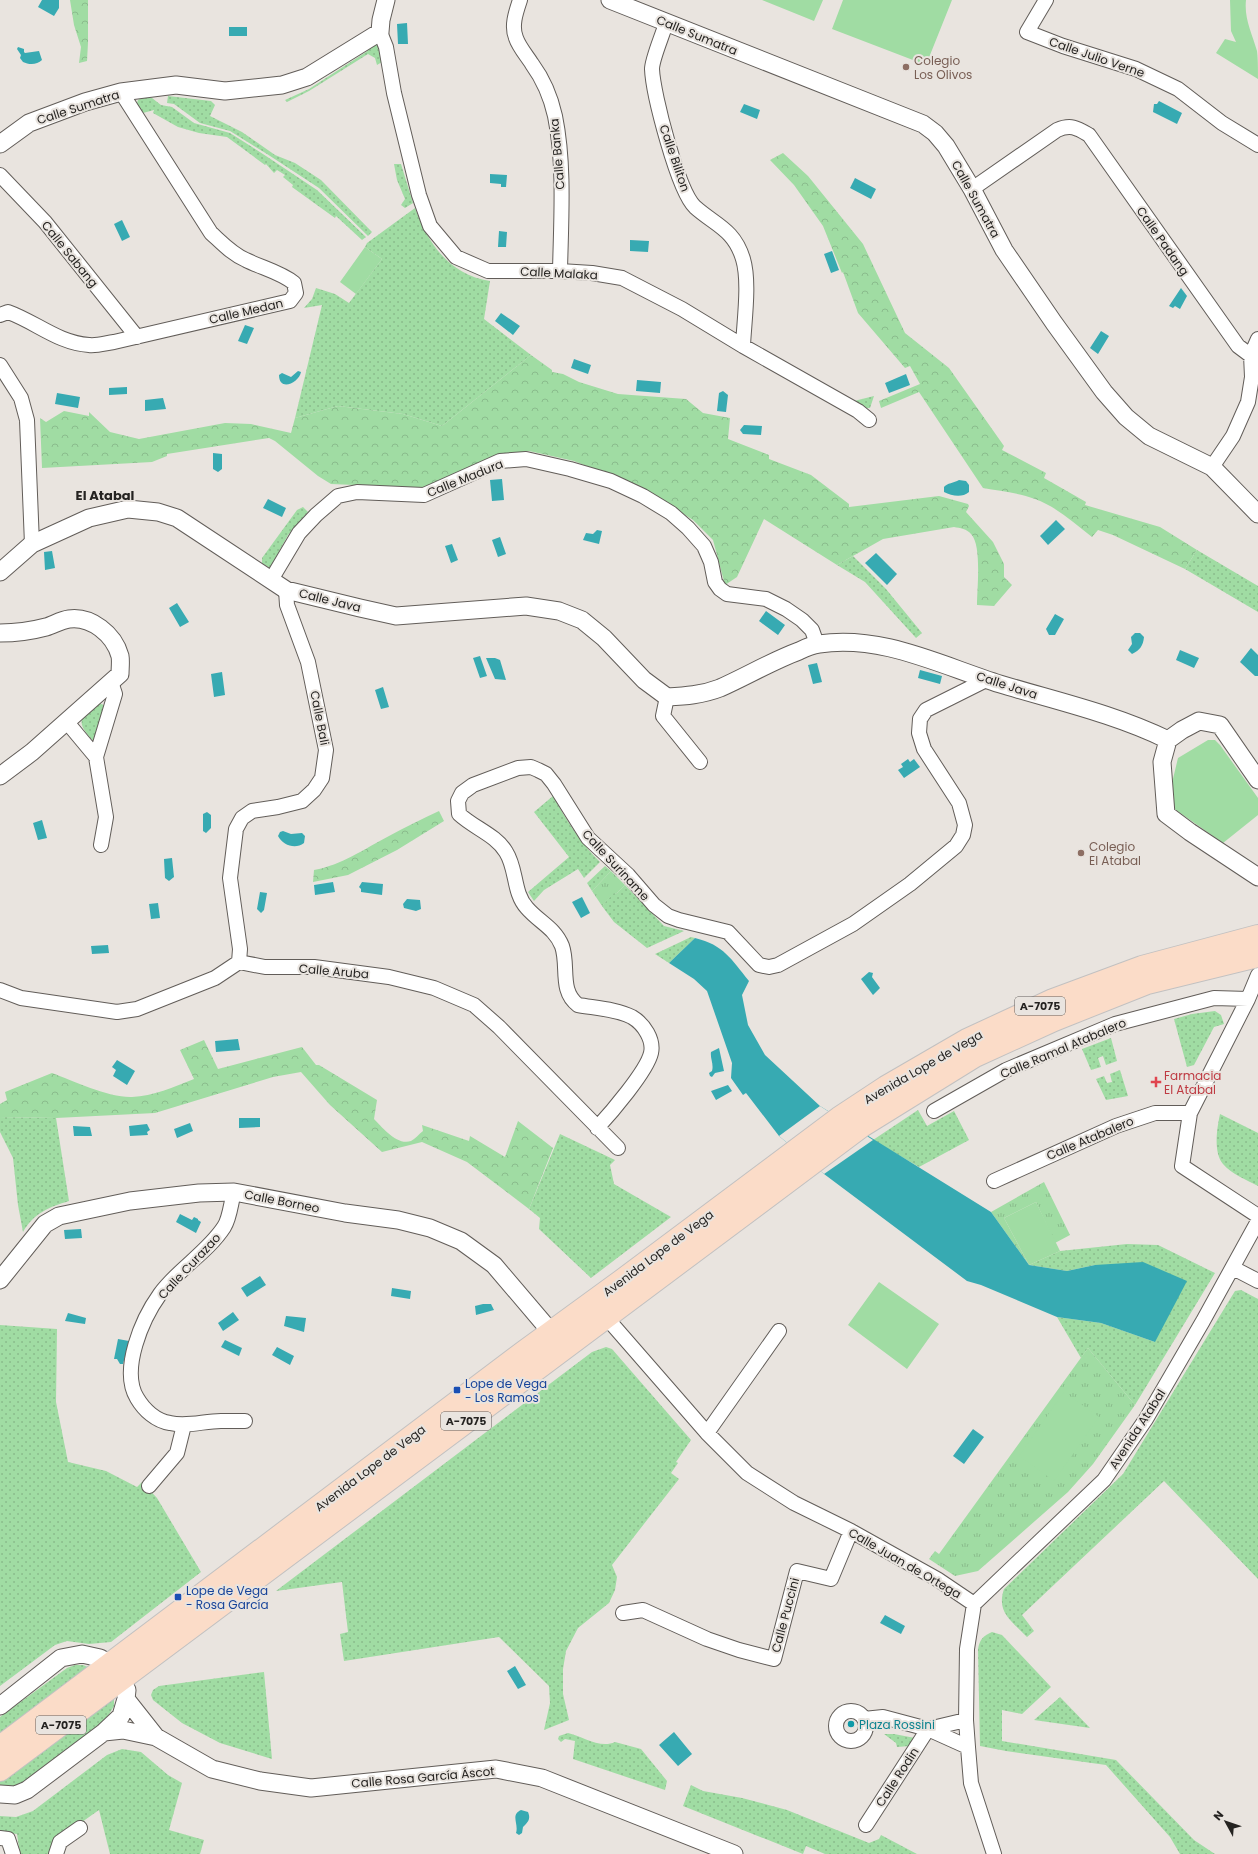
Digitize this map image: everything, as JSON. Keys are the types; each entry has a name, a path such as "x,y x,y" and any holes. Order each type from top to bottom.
{"main road":[{"name":"Avenida Lope de Vega","path":"0,1770 605,1316 803,1157 848,1123 886,1087 967,1040 1053,1000 1142,967 1258,936"},
{"name":"Avenida Lope de Vega","path":"848,1123 975,1056 1054,1020 1147,983 1258,956"},
{"name":"Avenida Lope de Vega","path":"0,1747 119,1681 551,1332 624,1279 803,1157"}],"street":[{"path":"380,32 381,20 386,0"},
{"name":"Calle Banka","path":"520,0 514,19 515,38 545,86 555,116 561,193 560,271"},
{"name":"Calle Sumatra","path":"610,0 923,124 946,146 972,189 1004,250 1104,392 1126,416 1149,436 1212,467 1258,514"},
{"name":"Calle Julio Verne","path":"1046,0 1027,32 1063,46 1136,68 1178,89 1222,123 1258,145"},
{"name":"Calle Biliton","path":"666,23 652,68 659,111 683,188 694,206 724,227 733,238 743,258 746,272 743,346"},
{"name":"Calle Sumatra","path":"0,144 28,124 85,102 120,92 176,85 225,91 282,85 307,77 380,32"},
{"name":"Calle Malaka","path":"380,32 386,47 394,93 419,195 430,226 456,257 488,271 560,271 592,273 622,278 682,309 743,346 858,411 868,420"},
{"name":"Calle Medan","path":"0,315 8,312 20,316 54,336 90,346 137,337 290,301 296,293 294,283 285,276 245,260 228,249 211,233 120,92"},
{"name":"Calle Padang","path":"972,189 1066,126 1078,129 1089,135 1238,346 1254,358"},
{"name":"Calle Sabang","path":"0,175 45,222 137,337"},
{"path":"1212,467 1233,436 1248,402 1258,339"},
{"path":"0,365 22,398 27,420 32,544"},
{"name":"Calle Madura","path":"271,580 299,533 316,515 338,496 357,492 424,495 500,461 526,459 570,468 611,481 643,496 671,513 688,528 704,546 711,562 715,582 720,589 727,594 766,599 786,609 802,620 812,630 817,644"},
{"name":"Calle Java","path":"0,572 32,544 89,518 128,509 158,512 177,518 286,590 396,616 526,606 559,611 582,620 604,638 644,680 667,697 695,696 719,688 782,658 817,644 840,642 872,644 926,658 986,680 1139,726 1168,740"},
{"name":"Calle Bali","path":"239,962 240,949 230,878 236,829 242,818 252,811 302,801 314,790 322,778 325,764 326,750 308,662 288,605 286,590"},
{"path":"0,633 18,633 69,619 88,620 109,636 120,656 120,674 32,752 0,776"},
{"name":"Calle Suriname","path":"597,1128 613,1112 648,1062 651,1052 647,1033 641,1024 632,1017 578,1005 572,1000 568,993 562,946 552,929 527,908 519,896 507,852 497,841 469,823 459,814 458,801 462,793 473,785 518,768 531,767 546,774 588,838 628,875 654,905 668,916 728,932 759,965 769,967 778,965 854,924 910,884 956,846 963,835 964,826 962,811 959,803 924,749 919,733 920,719 926,710 986,680"},
{"path":"101,845 106,817 96,757 115,694 111,682"},
{"path":"667,697 663,716 700,762"},
{"path":"66,721 96,757"},
{"path":"1258,780 1220,725 1199,721 1182,730 1168,740 1162,762 1166,814 1190,832 1258,877"},
{"path":"0,990 21,998 117,1012 137,1009 215,978 239,962"},
{"name":"Calle Aruba","path":"239,962 265,967 314,968 389,977 454,996 474,1005 487,1015 618,1148"},
{"path":"1258,975 1253,996 1190,1113 1182,1166 1258,1216"},
{"name":"Calle Ramal Atabalero","path":"934,1111 1006,1070 1114,1024 1214,998 1253,996"},
{"name":"Calle Atabalero","path":"994,1181 1116,1126 1155,1113 1190,1113"},
{"name":"Calle Borneo","path":"0,1280 45,1224 59,1216 130,1201 199,1193 234,1192 345,1213 398,1220 430,1228 460,1241 494,1265 551,1332"},
{"name":"Calle Curazao","path":"234,1192 226,1225 211,1245 187,1266 160,1294 143,1323 132,1357 130,1376 133,1392 142,1406 157,1418 169,1423 184,1425 220,1421 245,1422"},
{"name":"Avenida Atabal","path":"974,1604 1104,1480 1146,1419 1233,1268 1258,1221"},
{"path":"1233,1268 1258,1281"},
{"name":"Calle Juan de Ortega","path":"605,1316 707,1433 747,1473 794,1503 850,1531 937,1579 974,1604 967,1649 966,1720 968,1747 971,1783 994,1854"},
{"path":"707,1433 779,1331"},
{"path":"149,1486 177,1453 184,1425"},
{"name":"Calle Puccini","path":"623,1613 643,1610 707,1639 739,1650 774,1659 797,1571 831,1579 850,1531"},
{"path":"0,1706 61,1658 82,1654 100,1658 119,1681 120,1716 104,1732 27,1790 15,1795 0,1794"},
{"name":"Calle Rosa García Áscot","path":"119,1681 156,1736"},
{"path":"864,1719 883,1717 928,1729 968,1747"},
{"path":"928,1729 966,1720"},
{"name":"Calle Rodin","path":"866,1824 928,1729"},
{"name":"Calle Rosa García Áscot","path":"104,1732 123,1730 156,1736 212,1769 260,1781 311,1788 496,1769 542,1778 734,1854"},
{"path":"56,1854 60,1842 80,1828"},
{"path":"0,1838 8,1838 13,1854"}],"green space":[{"path":"70,0 88,0 87,61 79,63 81,47 74,25"},
{"path":"762,0 823,0 814,21"},
{"path":"843,0 952,0 926,65 832,29"},
{"path":"1230,0 1246,0 1247,20 1257,51 1258,79 1216,53 1225,39 1236,42 1231,31"},
{"path":"374,45 379,47 382,62 377,65 375,58 368,54 309,91 287,102 285,100 309,89 366,52"},
{"path":"145,96 152,98 161,105 172,107 194,123 230,133 317,190 366,237 362,240 336,216 335,218 292,187 293,185 283,177 285,175 277,170 274,173 266,164 265,165 227,137 199,133 178,127 153,113 154,110 143,113 137,103 138,100"},
{"path":"168,96 211,101 215,105 210,116 242,132 275,155 295,163 321,180 372,232 368,236 319,188 230,131 200,123 174,104 167,103"},
{"path":"783,153 808,176 863,244 905,333 949,368 1004,446 1002,450 1046,473 1044,478 1086,502 1085,505 1160,527 1197,550 1185,569 1113,535 1098,530 1092,537 1051,506 1043,502 1029,497 983,488 919,392 881,408 879,401 920,384 910,366 905,368 858,313 843,272 842,273 823,226 794,185 770,160"},
{"path":"394,164 401,164 413,203 405,208 401,205 405,199 397,180"},
{"path":"415,208 427,234 442,256 463,272 476,278 490,281 484,319 531,355 442,426 403,414 338,406 295,418 322,305 304,308 312,299 316,288 335,294 349,303 382,259 365,247 367,243"},
{"path":"365,247 382,259 356,294 340,282"},
{"path":"531,355 552,370 552,372 563,374 579,382 618,394 686,399 703,413 730,418 728,439 769,455 769,459 811,475 849,504 849,507 939,496 968,504 969,506 966,512 993,542 1004,564 1004,577 1012,585 994,606 977,605 977,547 971,534 961,528 954,527 883,539 837,565 764,519 737,577 725,585 713,540 693,520 665,502 617,478 574,461 529,451 497,455 426,488 331,484 318,476 275,441 269,438 167,454 167,456 152,462 42,468 40,418 46,422 64,411 89,416 89,412 110,432 139,439 225,423 251,424 291,433 295,418 338,406 403,414 442,426"},
{"path":"874,396 870,408 862,408 854,401"},
{"path":"303,507 308,512 288,535 270,568 262,563 262,558 297,510"},
{"path":"1197,550 1258,586 1258,612 1185,569"},
{"path":"853,556 886,589 922,633 916,638 865,582 837,565"},
{"path":"98,703 107,706 94,740 92,740 83,728 82,720 87,712"},
{"path":"1208,740 1215,740 1220,745 1258,798 1258,815 1223,843 1173,808 1172,783 1178,758"},
{"path":"553,796 574,830 600,862 584,878 578,869 544,890 534,901 528,892 569,857 534,812"},
{"path":"439,811 444,821 397,850 348,875 313,882 314,870 324,868 343,860 401,829"},
{"path":"605,866 611,871 592,891 587,883"},
{"path":"611,871 625,885 616,894 614,893 602,906 592,891"},
{"path":"625,885 664,926 684,931 647,948 614,922 602,906 614,892 616,894"},
{"path":"691,937 695,938 669,963 655,954"},
{"path":"1215,1011 1221,1015 1224,1024 1214,1027 1194,1065 1187,1067 1174,1019 1192,1014"},
{"path":"1111,1038 1117,1061 1106,1065 1103,1056 1098,1058 1101,1067 1091,1070 1082,1049"},
{"path":"204,1040 218,1069 302,1047 316,1065 319,1065 377,1100 374,1119 390,1135 400,1141 411,1141 423,1131 422,1125 469,1141 470,1136 505,1157 518,1121 553,1148 529,1209 467,1162 422,1142 382,1152 330,1105 301,1072 273,1077 155,1113 56,1118 0,1117 0,1104 7,1100 5,1092 52,1073 103,1092 123,1097 148,1095 179,1085 194,1079 180,1050"},
{"path":"1120,1070 1128,1096 1106,1100 1096,1079 1104,1076 1107,1083 1112,1082 1110,1074"},
{"path":"918,1110 927,1126 954,1111 969,1140 919,1167 873,1140"},
{"path":"1220,1114 1258,1133 1258,1186 1230,1171 1220,1159 1217,1140"},
{"path":"0,1117 56,1118 69,1201 37,1215 27,1225 23,1232 18,1205 13,1158 0,1132"},
{"path":"560,1134 615,1160 610,1165 614,1184 671,1217 591,1278 539,1229 540,1218 529,1209"},
{"path":"1044,1182 1070,1235 1055,1243 1036,1202 1004,1218 1029,1265 991,1212"},
{"path":"1036,1202 1060,1251 1029,1265 1004,1218"},
{"path":"1127,1244 1158,1245 1215,1273 1135,1405 1088,1348 1081,1358 1057,1317 1101,1323 1155,1342 1095,1265 1067,1271 1029,1265 1060,1251"},
{"path":"879,1282 939,1324 907,1369 848,1325"},
{"path":"1241,1290 1258,1299 1258,1579 1164,1481 1022,1615 1034,1631 1027,1637 1011,1621 1004,1611 1002,1597 1004,1589 1123,1474 1235,1291"},
{"path":"0,1325 57,1329 56,1402 68,1462 106,1471 137,1487 142,1482 157,1498 201,1572 111,1642 89,1644 67,1641 55,1645 0,1686"},
{"path":"606,1347 612,1349 691,1440 676,1462 678,1463 671,1473 679,1479 612,1565 617,1577 615,1590 609,1603 578,1628 566,1651 563,1669 563,1694 569,1720 544,1730 550,1703 549,1686 499,1637 344,1661 340,1634 348,1632 342,1582 276,1591 592,1352"},
{"path":"1088,1348 1135,1405 1093,1464 1068,1492 978,1571 955,1576 929,1559 935,1551 939,1554"},
{"path":"1064,1392 1099,1417 1054,1481 1019,1456"},
{"path":"992,1632 1002,1635 1051,1687 1022,1714 1002,1710 1002,1741 1116,1760 1194,1840 1215,1854 1180,1854 1170,1837 1106,1765 980,1746 978,1649 982,1638"},
{"path":"75,1665 83,1665 90,1668 0,1735 0,1717 67,1668"},
{"path":"264,1672 272,1759 220,1743 182,1723 153,1700 151,1695 153,1690 159,1686"},
{"path":"114,1697 114,1706 105,1721 23,1783 13,1786 0,1787 0,1782"},
{"path":"1060,1697 1090,1728 1034,1720"},
{"path":"568,1733 597,1743 609,1744 615,1742 641,1749 667,1781 665,1790 573,1759 575,1741 565,1739 561,1742 558,1739 559,1736"},
{"path":"884,1734 894,1734 915,1738 910,1746 897,1747 896,1743"},
{"path":"122,1749 141,1752 168,1775 182,1783 169,1830 204,1840 200,1854 110,1854 99,1810 55,1841 51,1854 20,1854 17,1834 0,1832 0,1816 16,1817 33,1811 107,1755"},
{"path":"691,1785 703,1791 742,1798 787,1810 869,1843 879,1839 881,1835 917,1854 825,1854 806,1846 803,1854 683,1806"}],"water":[{"path":"42,0 59,0 59,8 54,16 38,7"},
{"path":"407,23 408,44 398,44 397,24"},
{"path":"229,27 247,27 247,36 229,36"},
{"path":"18,47 24,49 25,53 39,51 42,60 33,64 23,62 17,49"},
{"path":"1159,101 1182,113 1177,124 1153,112 1154,104 1157,104"},
{"path":"744,104 760,110 757,119 740,112"},
{"path":"490,174 507,175 506,187 501,187 501,184 490,183"},
{"path":"855,178 876,189 871,199 850,188"},
{"path":"122,220 130,237 122,241 114,224"},
{"path":"499,231 507,232 506,247 498,247"},
{"path":"630,240 649,241 648,252 630,251"},
{"path":"832,251 839,270 831,273 824,254"},
{"path":"1181,288 1187,296 1180,309 1175,306 1173,308 1169,306"},
{"path":"501,313 520,326 513,335 495,321"},
{"path":"245,325 254,328 247,344 238,341"},
{"path":"1101,331 1109,336 1098,354 1090,348"},
{"path":"574,359 591,365 588,374 571,368"},
{"path":"298,371 301,372 297,380 289,384 282,383 280,380 279,375 282,373 291,377"},
{"path":"906,374 910,385 889,393 885,383"},
{"path":"637,380 661,382 660,393 636,391"},
{"path":"127,387 127,394 109,395 109,388"},
{"path":"723,391 728,395 726,412 717,411 719,393"},
{"path":"57,393 80,397 78,408 55,404"},
{"path":"163,398 166,409 145,411 145,400"},
{"path":"744,425 762,426 761,435 743,434 740,430"},
{"path":"213,453 222,454 222,469 218,472 213,469"},
{"path":"502,479 504,500 492,501 490,480"},
{"path":"959,480 966,481 969,485 969,492 957,496 944,492 945,486"},
{"path":"268,499 286,508 282,517 263,508"},
{"path":"1056,520 1065,529 1048,545 1040,536"},
{"path":"597,530 602,531 599,544 583,540 586,533 593,534"},
{"path":"500,537 506,554 498,557 492,540"},
{"path":"452,544 458,560 451,563 445,546"},
{"path":"52,551 55,568 45,570 44,552"},
{"path":"876,553 897,574 887,585 865,563"},
{"path":"177,603 189,622 180,627 169,608"},
{"path":"766,611 785,625 778,635 759,621"},
{"path":"1055,614 1064,619 1055,635 1049,635 1046,629"},
{"path":"1135,633 1140,633 1144,637 1141,647 1132,654 1128,650 1132,644 1131,637"},
{"path":"1251,648 1258,655 1258,676 1255,676 1240,662"},
{"path":"1180,650 1199,658 1194,668 1176,660"},
{"path":"480,656 487,676 480,678 473,658"},
{"path":"486,658 495,658 500,660 506,680 495,679"},
{"path":"817,663 822,682 813,684 808,665"},
{"path":"920,670 942,676 940,684 918,678"},
{"path":"222,672 225,695 214,697 211,674"},
{"path":"383,687 389,707 381,709 375,690"},
{"path":"908,759 910,762 914,759 920,767 904,778 898,770 903,767 901,764"},
{"path":"207,812 211,815 211,828 206,833 203,831 203,814"},
{"path":"42,820 47,838 38,840 33,823"},
{"path":"283,831 291,834 302,833 305,836 304,843 297,846 290,846 286,844 278,836 280,832"},
{"path":"172,858 174,877 169,881 165,878 164,859"},
{"path":"333,882 335,892 315,895 314,885"},
{"path":"362,882 383,884 382,895 361,892 359,887"},
{"path":"260,892 267,893 264,910 261,913 257,909"},
{"path":"582,897 590,913 581,918 572,902"},
{"path":"407,899 420,900 421,909 416,911 404,908 403,904"},
{"path":"158,903 160,918 151,919 149,904"},
{"path":"695,938 705,941 720,949 732,960 749,981 742,995 748,1025 765,1055 820,1106 991,1212 1029,1265 1067,1271 1095,1265 1143,1262 1187,1281 1155,1342 1101,1323 1057,1317 981,1285 967,1281 824,1174 779,1136 746,1093 743,1095 731,1078 732,1063 707,991 694,979 669,963"},
{"path":"108,945 109,953 92,954 91,946"},
{"path":"869,972 873,973 872,977 880,988 873,995 861,979"},
{"path":"238,1039 240,1050 216,1052 215,1041"},
{"path":"719,1048 724,1071 715,1073 712,1077 709,1073 712,1071 711,1052"},
{"path":"117,1060 135,1071 127,1085 113,1076 116,1070 112,1067"},
{"path":"728,1085 732,1091 716,1100 711,1091"},
{"path":"239,1118 260,1118 260,1127 239,1128"},
{"path":"190,1123 193,1131 177,1138 174,1129"},
{"path":"147,1124 150,1130 147,1132 148,1135 130,1136 129,1126"},
{"path":"73,1126 90,1127 92,1136 74,1136"},
{"path":"180,1214 192,1220 194,1217 201,1222 196,1233 176,1222"},
{"path":"81,1229 82,1238 65,1239 64,1230"},
{"path":"260,1276 266,1285 247,1297 241,1288"},
{"path":"392,1288 411,1291 410,1299 391,1296"},
{"path":"491,1304 494,1310 476,1315 475,1306"},
{"path":"233,1312 239,1320 223,1331 218,1323"},
{"path":"68,1313 86,1318 85,1324 65,1321"},
{"path":"286,1316 306,1318 304,1332 284,1326"},
{"path":"118,1339 129,1341 123,1364 120,1364 117,1359 114,1359"},
{"path":"225,1340 242,1348 239,1356 221,1347"},
{"path":"277,1347 294,1356 290,1365 272,1355"},
{"path":"973,1429 984,1437 964,1464 953,1456"},
{"path":"885,1615 905,1626 901,1634 880,1623"},
{"path":"515,1666 526,1685 518,1689 507,1671"},
{"path":"674,1732 692,1754 678,1766 659,1745"},
{"path":"521,1810 528,1812 529,1819 523,1827 522,1833 519,1835 516,1833 515,1817"}],"pier":[{"path":"820,1106 873,1140 824,1174 779,1136"}],"place":[{"name":"Colegio Los Olivos","path":"906,67"},
{"name":"Colegio El Atabal","path":"1081,853"},
{"name":"Farmacia El Atabal","path":"1156,1082"},
{"name":"Lope de Vega - Los Ramos","path":"457,1390"},
{"name":"Lope de Vega - Rosa García","path":"178,1597"},
{"name":"Plaza Rossini","path":"851,1724"}],"district":[{"name":"El Atabal","path":"105,495"}]}
